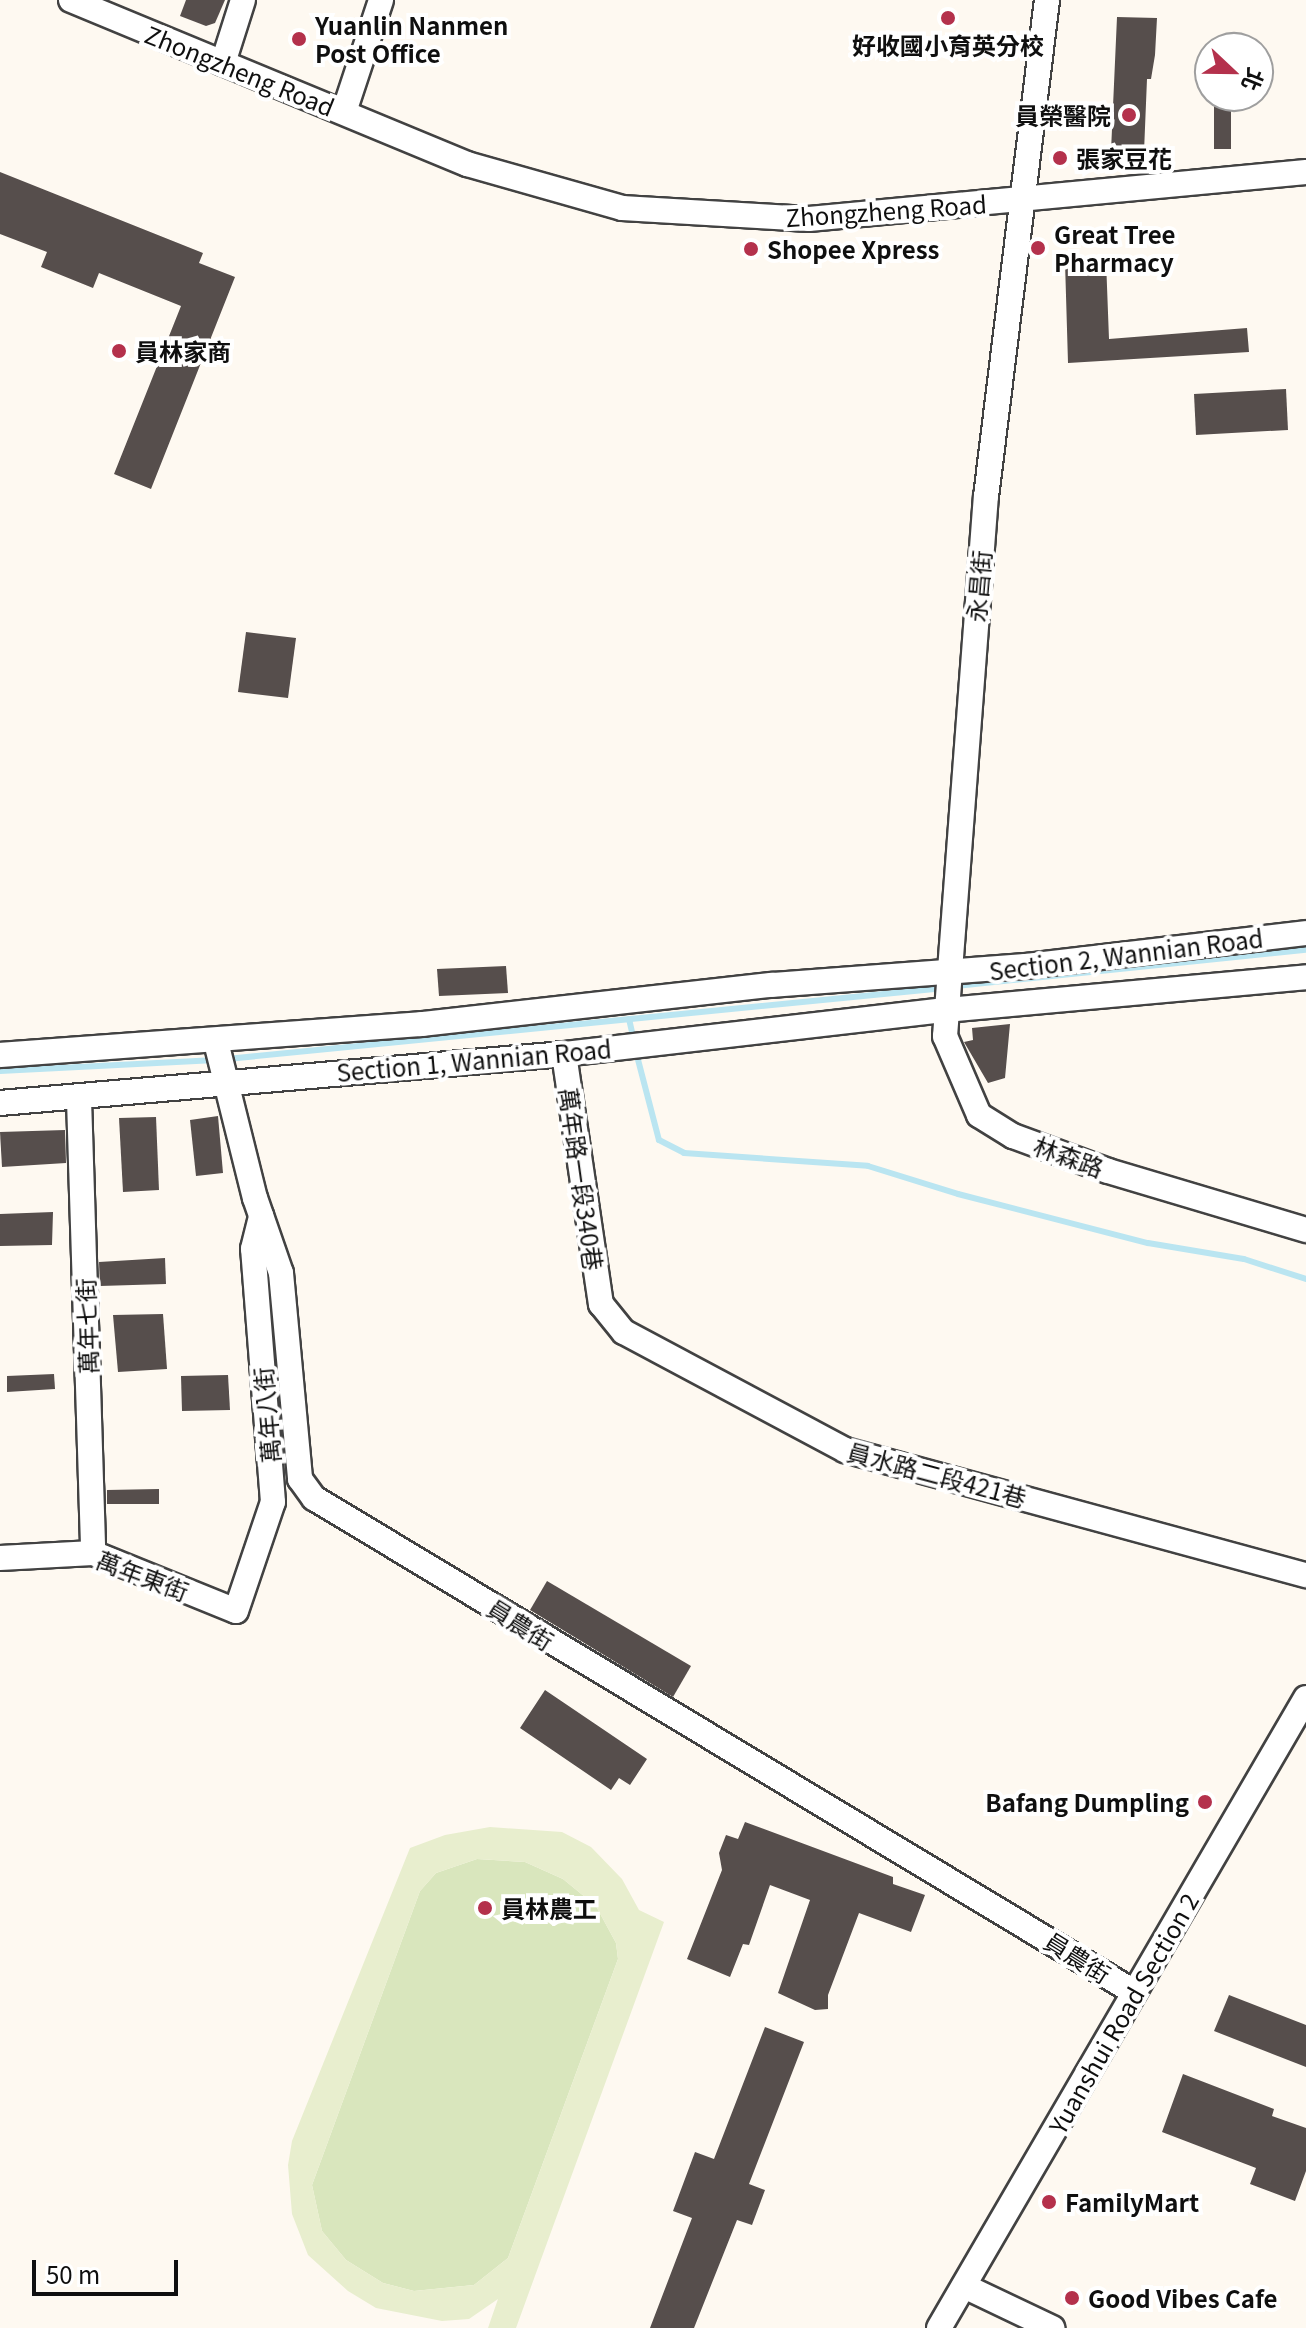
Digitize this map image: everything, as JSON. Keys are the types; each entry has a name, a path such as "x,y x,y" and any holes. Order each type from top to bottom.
{"street":[{"name":"Zhongzheng Road","path":"71,0 467,164 622,208 809,219 1306,172"},
{"path":"223,63 243,0"},
{"path":"344,112 381,0"},
{"name":"永昌街","path":"945,974 986,495 1047,0"},
{"name":"Section 2, Wannian Road","path":"945,974 1306,933"},
{"name":"林森路","path":"945,974 948,1050 979,1115 1013,1136 1108,1171 1306,1230"},
{"name":"Section 1, Wannian Road","path":"0,1055 216,1042 772,985 945,974"},
{"name":"Section 2, Wannian Road","path":"946,1010 1306,977"},
{"name":"Section 1, Wannian Road","path":"0,1103 79,1099 564,1054 946,1010"},
{"name":"員農街","path":"216,1042 281,1273 300,1479 314,1498 1134,1992"},
{"name":"萬年路一段340巷","path":"564,1054 601,1304"},
{"name":"萬年七街","path":"79,1099 93,1553"},
{"name":"萬年八街","path":"236,1611 273,1502 253,1249 262,1214"},
{"name":"員水路二段421巷","path":"601,1304 624,1332 845,1450 1306,1575"},
{"name":"萬年東街","path":"0,1558 93,1553 236,1611"},
{"name":"Yuanshui Road Section 2","path":"939,2328 1306,1698"},
{"path":"964,2286 1052,2328"}],"green space":[{"path":"490,1827 562,1832 591,1847 622,1879 639,1910 664,1922 516,2328 488,2328 498,2299 469,2319 442,2321 376,2308 348,2291 308,2255 292,2214 288,2165 292,2141 410,1848 445,1835","holes":["477,1859 525,1862 563,1879 596,1906 616,1943 618,1959 508,2258 474,2285 414,2291 383,2283 346,2260 322,2231 312,2185 420,1891 436,1873"]},
{"path":"477,1859 525,1862 563,1879 596,1906 616,1943 618,1959 508,2258 474,2285 414,2291 383,2283 346,2260 322,2231 312,2185 420,1891 436,1873"}],"building":[{"path":"186,0 225,0 215,23 206,26 180,16"},
{"name":"員榮醫院","path":"1117,17 1157,18 1155,55 1151,79 1147,79 1144,152 1111,151"},
{"path":"1214,112 1231,112 1231,149 1214,149"},
{"path":"0,172 203,253 199,263 235,277 151,489 114,474 181,306 99,273 93,288 41,267 47,252 0,234"},
{"path":"1106,260 1109,339 1247,328 1249,352 1068,363 1065,262"},
{"path":"1286,389 1288,430 1196,435 1194,394"},
{"path":"246,632 296,638 288,698 238,692"},
{"path":"506,966 508,993 439,996 437,969"},
{"path":"1010,1024 1005,1078 988,1083 964,1042 973,1040 972,1028"},
{"path":"218,1116 223,1173 196,1176 190,1120"},
{"path":"156,1117 159,1190 123,1192 119,1118"},
{"path":"65,1130 66,1163 2,1167 0,1132"},
{"path":"53,1212 52,1245 0,1246 0,1214"},
{"path":"165,1258 166,1284 100,1286 99,1262"},
{"path":"163,1314 167,1369 118,1372 113,1315"},
{"path":"54,1374 55,1389 7,1392 7,1376"},
{"path":"228,1375 230,1410 182,1411 181,1376"},
{"path":"159,1489 159,1504 107,1504 107,1490"},
{"path":"547,1581 691,1666 673,1697 530,1610"},
{"path":"545,1690 647,1759 630,1785 619,1778 611,1790 520,1728"},
{"path":"745,1822 893,1877 893,1884 925,1895 911,1932 859,1913 828,1995 828,2009 815,2010 778,1993 810,1900 770,1885 749,1945 743,1944 730,1977 687,1959 722,1870 719,1853 726,1835 738,1839"},
{"path":"1229,1995 1306,2025 1306,2067 1214,2031"},
{"path":"765,2027 804,2042 749,2184 765,2190 752,2225 737,2220 694,2328 650,2328 692,2218 673,2211 695,2152 714,2159"},
{"path":"1183,2074 1274,2109 1272,2116 1306,2128 1306,2171 1295,2201 1250,2184 1256,2168 1162,2132"}],"waterway":[{"path":"956,986 1306,950"},
{"path":"227,1059 944,988"},
{"path":"629,1019 634,1041"},
{"path":"636,1052 659,1140 684,1153 868,1166 958,1194 1148,1243 1244,1259 1306,1279"},
{"path":"0,1071 216,1060"}],"place":[{"name":"好收國小育英分校","path":"948,18"},
{"name":"Yuanlin Nanmen Post Office","path":"299,39"},
{"name":"員榮醫院","path":"1129,115"},
{"name":"張家豆花","path":"1060,158"},
{"name":"Great Tree Pharmacy","path":"1038,248"},
{"name":"Shopee Xpress","path":"751,249"},
{"name":"員林家商","path":"119,351"},
{"name":"Bafang Dumpling","path":"1205,1802"},
{"name":"員林農工","path":"485,1908"},
{"name":"FamilyMart","path":"1049,2202"},
{"name":"Good Vibes Cafe","path":"1072,2298"}]}
